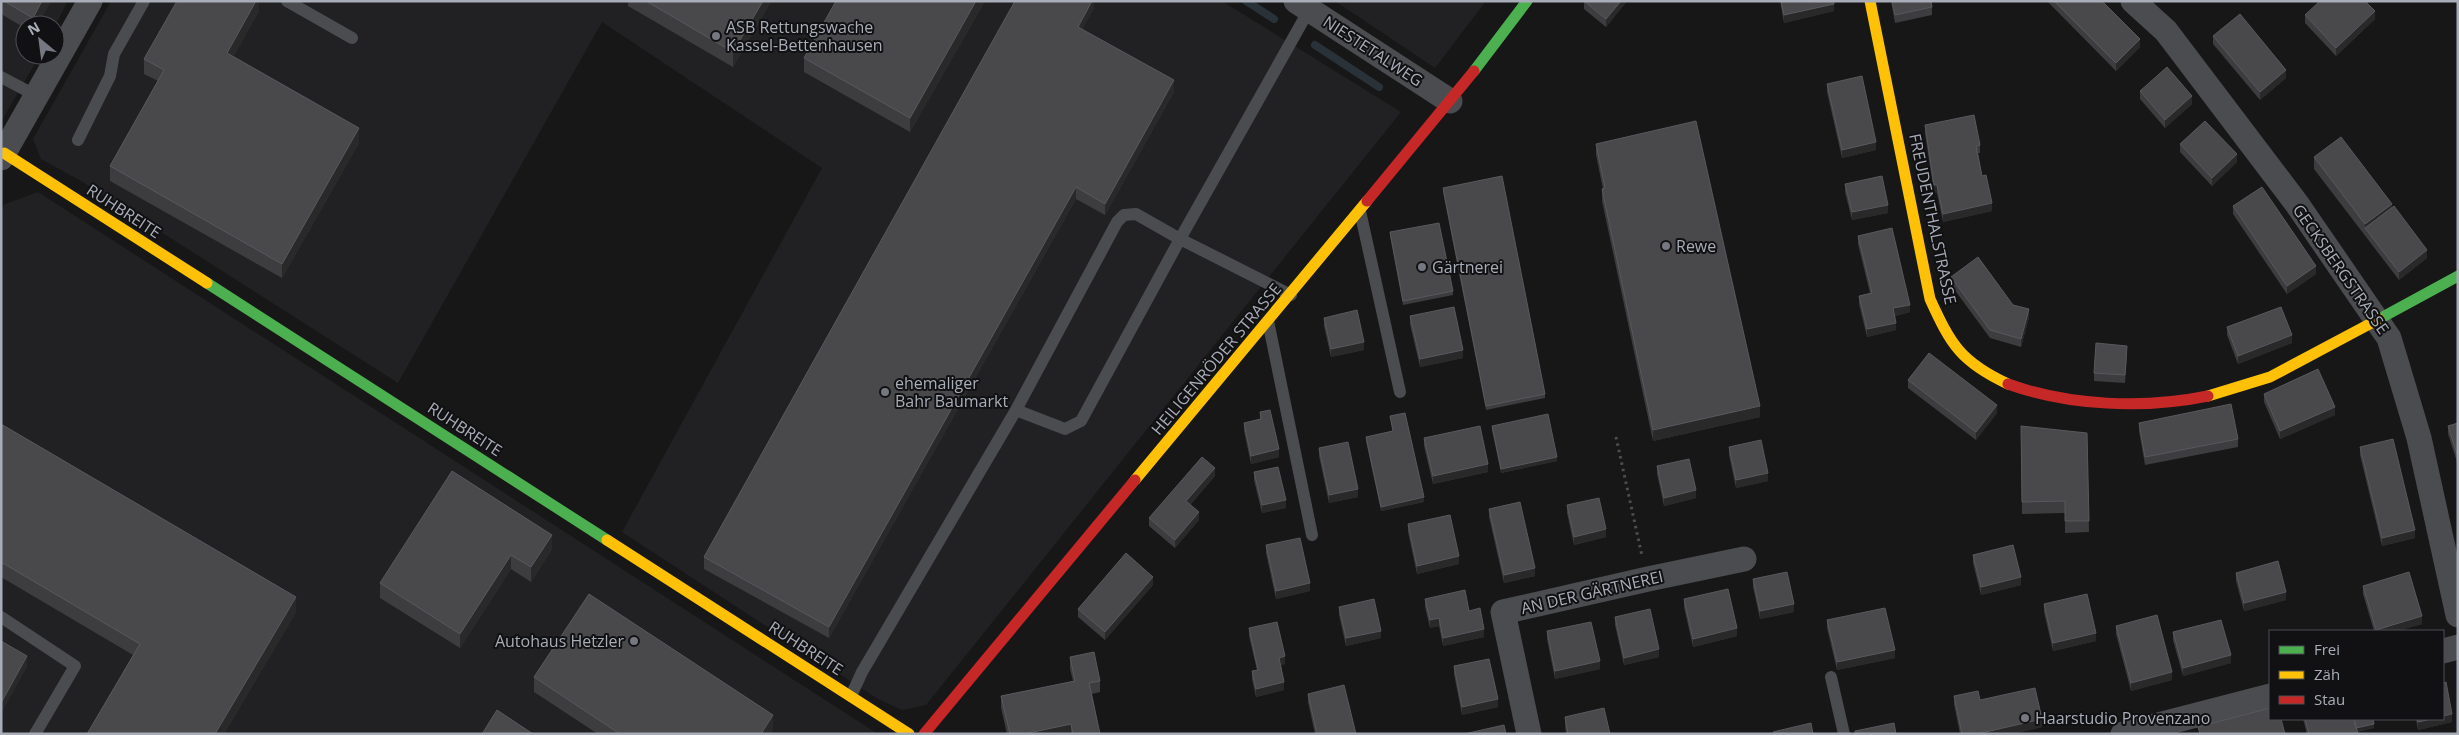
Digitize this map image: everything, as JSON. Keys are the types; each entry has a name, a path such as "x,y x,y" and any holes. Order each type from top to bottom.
{"street":[{"path":"3,155 90,1"},
{"name":"HEILIGENRÖDER STRASSE","path":"924,734 1450,101 1527,1"},
{"name":"FREUDENTHALSTRASSE","path":"1870,1 1930,299 1942,328 1962,355 1981,370 2002,381 2041,394 2080,400 2144,402 2199,398 2265,379 2379,320 2458,276"},
{"name":"GECKSBERGSTRASSE","path":"2133,1 2166,31 2297,204 2379,320 2389,338 2419,438 2458,615"},
{"name":"NIESTETALWEG","path":"1303,6 1450,101"},
{"name":"RUHBREITE","path":"3,155 909,734"},
{"name":"AN DER GÄRTNEREI","path":"1529,734 1503,612 1744,559"},
{"path":"2444,651 2458,647"},
{"path":"2123,734 2269,696"}],"lane":[{"path":"78,140 110,76 114,54 144,1"},
{"path":"287,1 352,38"},
{"path":"1016,410 1065,429 1082,421 1303,6"},
{"path":"1,77 36,96"},
{"path":"1360,210 1400,392"},
{"path":"851,696 862,672 1016,410 1117,222 1124,215 1136,214 1180,239 1290,294"},
{"path":"1268,321 1312,535"},
{"path":"1,617 75,666 35,734"},
{"path":"1831,677 1844,734"}],"path":[{"path":"1616,437 1648,579"}],"shaded area":[{"path":"1,1 68,1 61,15 15,15 15,65 34,65 1,122"},
{"path":"111,1 1222,1 1401,112 926,705 902,710 878,699 622,532 822,168 602,22 398,383 81,181 41,159 33,139"},
{"path":"1335,1 1486,1 1435,68"},
{"path":"38,192 878,734 1,734 1,210 5,204"}],"building":[{"path":"4,1 42,1 35,15 28,15"},
{"path":"177,1 256,1 227,53 359,128 282,264 110,166 164,70 144,59"},
{"path":"646,1 763,1 733,52"},
{"path":"836,1 976,1 910,118 804,58"},
{"name":"ehemaliger Bahr Baumarkt","path":"1015,1 1092,1 1078,27 1174,80 1105,204 1076,187 829,627 704,557"},
{"path":"1584,1 1621,1 1606,19"},
{"path":"1781,1 1834,1 1834,4 1784,15"},
{"path":"1892,1 1931,1 1932,7 1895,15"},
{"path":"2054,1 2102,1 2140,39 2116,63"},
{"path":"2320,1 2365,1 2375,11 2336,48 2305,15"},
{"path":"2240,14 2286,70 2260,92 2213,36"},
{"path":"2167,67 2192,96 2165,120 2140,91"},
{"path":"1862,76 1876,142 1842,150 1827,84"},
{"path":"1974,115 1980,145 1976,146 1982,176 1986,175 1992,203 1943,214 1937,185 1934,185 1925,125"},
{"name":"Rewe","path":"1696,121 1760,406 1653,430 1602,189 1605,188 1596,144"},
{"path":"2205,121 2237,154 2212,178 2180,144"},
{"path":"2341,137 2392,204 2365,224 2314,157"},
{"path":"1502,176 1545,394 1486,406 1443,188"},
{"path":"1882,176 1888,205 1852,212 1845,184"},
{"path":"2262,187 2316,266 2287,286 2233,206"},
{"path":"2394,206 2427,250 2399,272 2365,228"},
{"path":"1439,223 1453,291 1403,301 1390,232"},
{"path":"1892,228 1910,305 1893,308 1896,323 1867,329 1859,296 1872,293 1858,236"},
{"path":"1978,257 2013,305 2029,309 2021,339 1990,330 1951,277"},
{"path":"1454,307 1463,350 1420,359 1410,316"},
{"path":"2281,307 2292,335 2238,356 2227,327"},
{"path":"1357,310 1364,342 1331,349 1324,318"},
{"path":"2096,343 2127,346 2125,375 2094,373"},
{"path":"1929,353 1997,405 1976,432 1908,380"},
{"path":"2318,369 2335,407 2280,431 2264,394"},
{"path":"2231,404 2238,439 2145,457 2139,423"},
{"path":"1270,410 1279,449 1251,456 1244,423 1261,419 1260,412"},
{"path":"1405,413 1424,497 1381,507 1366,437 1393,431 1390,416"},
{"path":"1548,414 1557,457 1501,469 1492,426"},
{"path":"2458,423 2458,457 2448,426"},
{"path":"1,424 296,597 215,734 87,734 140,644 1,562"},
{"path":"1480,426 1488,464 1433,476 1424,438"},
{"path":"2021,426 2087,433 2089,521 2065,521 2065,501 2022,502"},
{"path":"2393,439 2415,530 2382,538 2360,447"},
{"path":"1761,440 1768,473 1736,480 1729,447"},
{"path":"1348,442 1358,489 1329,495 1319,448"},
{"path":"1202,457 1215,468 1186,501 1199,512 1175,540 1149,518"},
{"path":"1689,459 1696,490 1664,498 1657,466"},
{"path":"1278,467 1286,500 1262,505 1254,472"},
{"path":"452,471 552,535 531,567 511,555 460,634 380,583"},
{"path":"1599,498 1606,529 1574,537 1567,505"},
{"path":"1520,502 1535,568 1504,575 1489,509"},
{"path":"1450,515 1459,556 1417,566 1408,524"},
{"path":"1300,538 1310,583 1276,591 1266,545"},
{"path":"2013,545 2021,577 1981,587 1973,555"},
{"path":"1126,553 1153,577 1105,632 1078,609"},
{"path":"2278,561 2286,592 2244,603 2236,573"},
{"path":"1787,572 1794,604 1760,611 1753,579"},
{"path":"2409,572 2422,616 2376,630 2363,586"},
{"path":"1728,589 1737,628 1693,639 1684,599"},
{"path":"1465,590 1469,611 1480,608 1484,629 1443,638 1439,618 1430,620 1425,599"},
{"path":"589,594 773,715 761,734 620,734 534,677"},
{"path":"2087,594 2096,633 2053,643 2044,604"},
{"path":"1374,599 1381,631 1346,638 1339,607"},
{"path":"1885,608 1895,650 1837,662 1827,620"},
{"path":"1650,609 1659,649 1624,658 1615,617"},
{"path":"2157,615 2172,672 2131,683 2116,626"},
{"path":"2221,620 2231,655 2183,668 2173,632"},
{"path":"1277,622 1285,656 1279,658 1284,682 1256,689 1252,671 1258,670 1249,628"},
{"path":"1591,622 1600,661 1555,671 1547,631"},
{"path":"1,641 27,656 1,703"},
{"path":"1094,652 1100,681 1089,683 1100,734 1073,734 1071,724 1024,734 1010,734 1001,696 1075,681 1070,657"},
{"path":"1489,659 1498,699 1462,707 1454,666"},
{"path":"2446,682 2452,714 2444,716 2444,683"},
{"path":"1344,685 1356,734 1317,734 1308,694"},
{"path":"2035,688 2042,719 1977,734 1962,734 1954,696 1978,691 1980,700"},
{"path":"1604,708 1610,734 1568,734 1565,717"},
{"path":"2269,708 2269,720 2281,720 2285,734 2200,734 2198,727"},
{"path":"497,710 533,734 482,734"},
{"path":"2305,720 2354,720 2358,734 2309,734"},
{"path":"2354,720 2373,720 2374,724 2356,728"},
{"path":"1811,723 1813,734 1774,734 1773,732"},
{"path":"1894,723 1896,734 1855,734 1855,731"},
{"path":"1504,725 1506,734 1464,734"}],"waterway":[{"path":"1246,1 1274,19"},
{"path":"1315,45 1379,87"}],"traffic: fast":[{"path":"1474,71 1527,1"},
{"path":"2379,319 2458,276"},
{"path":"207,283 607,540"}],"traffic: slow":[{"path":"1870,1 1930,299 1944,329 1968,360 2008,384"},
{"path":"4,153 207,283"},
{"path":"1135,480 1367,201"},
{"path":"2208,396 2270,377 2379,319"},
{"path":"607,540 909,734"}],"traffic: jam":[{"path":"1367,201 1474,71"},
{"path":"2008,384 2056,397 2107,403 2158,403 2208,396"},
{"path":"924,734 1135,480"}],"place":[{"name":"ASB Rettungswache Kassel-Bettenhausen","path":"716,36"},
{"name":"Rewe","path":"1666,246"},
{"name":"Gärtnerei","path":"1422,267"},
{"name":"ehemaliger Bahr Baumarkt","path":"885,392"},
{"name":"Autohaus Hetzler","path":"634,641"},
{"name":"Haarstudio Provenzano","path":"2025,718"}]}
